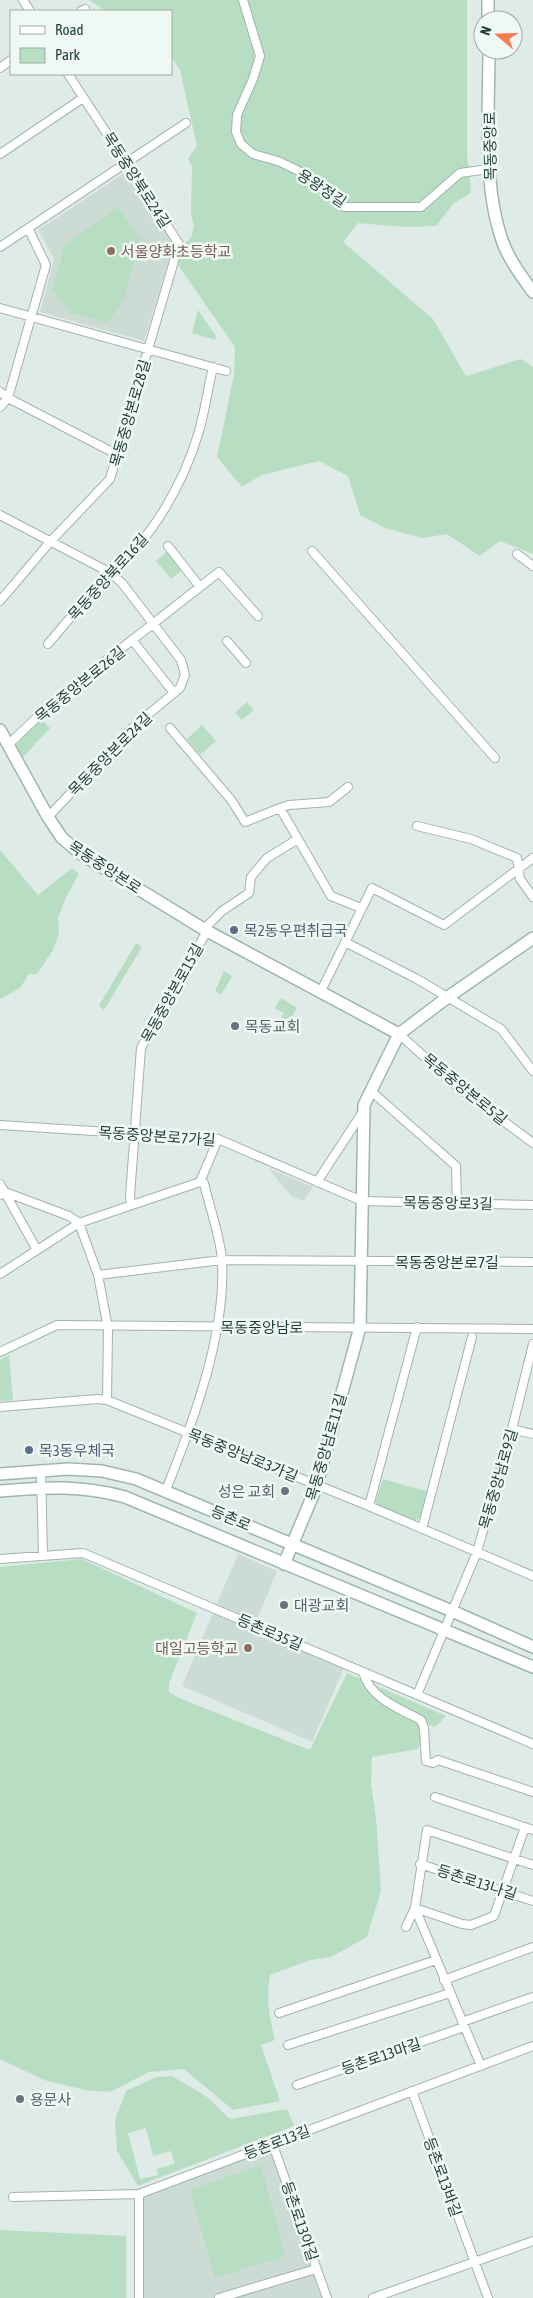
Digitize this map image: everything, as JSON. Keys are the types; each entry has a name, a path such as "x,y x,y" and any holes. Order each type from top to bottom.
{"main road":[{"name":"목동중앙로","path":"489,60 489,178 503,243 517,270 533,292"},
{"name":"목동중앙본로","path":"0,730 48,817 62,838 81,854 205,930 399,1034"},
{"path":"360,1327 364,1110 371,1091 399,1034 448,997 533,938"},
{"name":"목동중앙남로11길","path":"284,1564 294,1545 317,1484 360,1327"},
{"name":"등촌로","path":"0,1474 68,1468 102,1471 136,1479 452,1611 533,1647"},
{"name":"등촌로","path":"0,1491 41,1488 96,1490 125,1497 533,1667"}],"street":[{"name":"용왕정길","path":"243,0 260,56 253,79 237,115 236,132 241,144 253,154 278,161 301,172 345,207 421,207 460,173 489,169"},
{"name":"목동중앙북로24길","path":"69,75 179,244 148,349"},
{"path":"0,154 83,98"},
{"path":"0,247 186,123"},
{"path":"0,407 8,398 46,265 28,228"},
{"path":"0,308 226,371"},
{"name":"목동중앙본로28길","path":"0,601 50,542 110,479 148,349"},
{"name":"목동중앙북로16길","path":"48,644 109,572 119,565 147,536 174,491 198,432 213,367"},
{"path":"0,392 8,398 118,455"},
{"path":"0,514 109,572 122,583 154,624"},
{"path":"168,546 200,587"},
{"path":"312,551 496,758"},
{"path":"517,554 533,566"},
{"name":"목동중앙본로26길","path":"8,745 53,702 220,572 258,616"},
{"name":"목동중앙본로24길","path":"48,817 133,726 180,688 185,675 181,660 154,624"},
{"path":"133,641 174,693"},
{"path":"227,641 246,663"},
{"path":"170,728 232,801 245,822 289,805 329,802 348,787"},
{"path":"280,808 331,896 361,908"},
{"path":"417,826 471,839 517,858 520,868 520,879 533,897"},
{"path":"205,930 222,911 249,893 251,877 267,858 298,839"},
{"path":"321,991 372,888 444,925 533,858"},
{"name":"목동중앙본로15길","path":"131,1205 130,1196 141,1048 205,930"},
{"path":"345,942 448,997 501,1029 533,1071"},
{"name":"목동중앙본로5길","path":"399,1034 459,1088 533,1143"},
{"path":"371,1091 456,1166 457,1203"},
{"path":"317,1182 364,1110"},
{"name":"목동중앙본로7가길","path":"0,1125 218,1139 362,1201"},
{"path":"0,1274 79,1223 200,1182 218,1139"},
{"path":"166,1490 188,1433 218,1327 222,1260 204,1183 200,1182"},
{"path":"0,1184 3,1193 37,1250"},
{"path":"3,1193 69,1216 79,1223 98,1275 107,1324 107,1400"},
{"name":"목동중앙로3길","path":"362,1201 533,1205"},
{"name":"목동중앙본로7길","path":"98,1275 222,1260 533,1262"},
{"name":"목동중앙남로","path":"0,1352 57,1325 533,1329"},
{"path":"369,1506 417,1327"},
{"path":"422,1529 472,1337"},
{"name":"목동중앙남로9길","path":"452,1611 476,1552 512,1429 533,1344"},
{"name":"목동중앙남로3가길","path":"0,1407 98,1399 107,1400 317,1484 533,1576"},
{"path":"512,1429 533,1434"},
{"path":"41,1471 43,1556"},
{"name":"등촌로35길","path":"0,1560 83,1553 533,1744"},
{"path":"417,1695 452,1611"},
{"path":"363,1672 365,1682 375,1694 421,1720 424,1728 426,1760 433,1763 438,1760 533,1792"},
{"path":"415,1908 462,1924 471,1925 494,1916 514,1858 529,1829 434,1797"},
{"path":"406,1927 415,1908 420,1864 427,1830 533,1865"},
{"name":"등촌로13나길","path":"420,1864 533,1901"},
{"path":"415,1908 481,2066"},
{"path":"444,1980 533,1947"},
{"path":"279,2013 436,1960"},
{"path":"288,2045 450,1994"},
{"path":"463,2025 533,1997"},
{"name":"등촌로13마길","path":"297,2085 463,2025"},
{"name":"등촌로13길","path":"13,2197 138,2194 533,2046"},
{"name":"등촌로13바길","path":"412,2091 488,2298"},
{"name":"등촌로13아길","path":"273,2144 326,2298"},
{"path":"138,2194 139,2298"},
{"path":"373,2298 533,2242"},
{"path":"220,2298 316,2269"}],"shaded area":[{"name":"서울양화초등학교","path":"124,173 174,244 144,341 40,312 54,259 38,230"},
{"path":"268,1168 313,1187 304,1201 292,1197"},
{"name":"대일고등학교","path":"238,1554 277,1571 253,1629 344,1668 312,1742 182,1686"},
{"path":"273,2145 327,2298 139,2298 139,2194"}],"green space":[{"path":"89,0 467,0 467,153 471,193 453,204 436,226 404,227 358,223 343,242 433,319 466,376 521,359 533,367 533,554 500,541 480,556 447,534 422,538 385,528 360,515 348,476 319,461 262,475 242,487 217,457 234,375 235,347 178,265 184,244 191,238 194,226 191,214 192,166 188,159 197,146 180,70 172,58 172,10 104,10"},
{"path":"118,207 141,239 124,298 108,323 71,313 52,289 61,260 62,247"},
{"path":"198,310 216,336 215,340 192,333"},
{"path":"168,551 183,569 171,579 156,561"},
{"path":"247,702 254,710 242,720 235,713"},
{"path":"40,718 50,728 23,757 16,745"},
{"path":"202,725 216,741 200,755 187,739"},
{"path":"0,850 38,895 72,868 79,874 66,897 58,918 59,933 53,950 37,974 29,974 20,988 0,999"},
{"path":"136,943 142,947 104,1010 99,1006"},
{"path":"224,971 232,976 221,995 215,991"},
{"path":"281,998 297,1008 284,1030 282,1028 286,1021 281,1018 284,1013 275,1008"},
{"path":"9,1355 13,1400 0,1401 0,1360"},
{"path":"383,1479 429,1492 422,1518 412,1521 375,1504"},
{"path":"82,1559 197,1613 169,1683 169,1692 179,1698 310,1750 347,1673 446,1716 435,1727 425,1723 418,1749 372,1757 371,1784 376,1818 381,1891 367,1937 331,1957 310,1960 270,1975 268,1991 269,2008 275,2040 261,2045 280,2101 233,2110 184,2069 149,2072 110,2092 85,2090 44,2080 0,2059 0,1567"},
{"path":"172,2076 206,2096 230,2119 287,2109 294,2126 138,2186 117,2151 115,2120 126,2091 156,2077","holes":["146,2128 153,2156 171,2151 175,2164 156,2169 158,2175 140,2179 128,2133"]},
{"path":"261,2165 285,2256 215,2278 190,2190"},
{"path":"0,2230 126,2236 126,2298 0,2298"}],"place":[{"name":"서울양화초등학교","path":"111,251"},
{"name":"목2동우편취급국","path":"234,930"},
{"name":"목동교회","path":"235,1026"},
{"name":"목3동우체국","path":"29,1450"},
{"name":"성은 교회","path":"285,1491"},
{"name":"대광교회","path":"284,1605"},
{"name":"대일고등학교","path":"248,1648"},
{"name":"용문사","path":"20,2099"}]}
